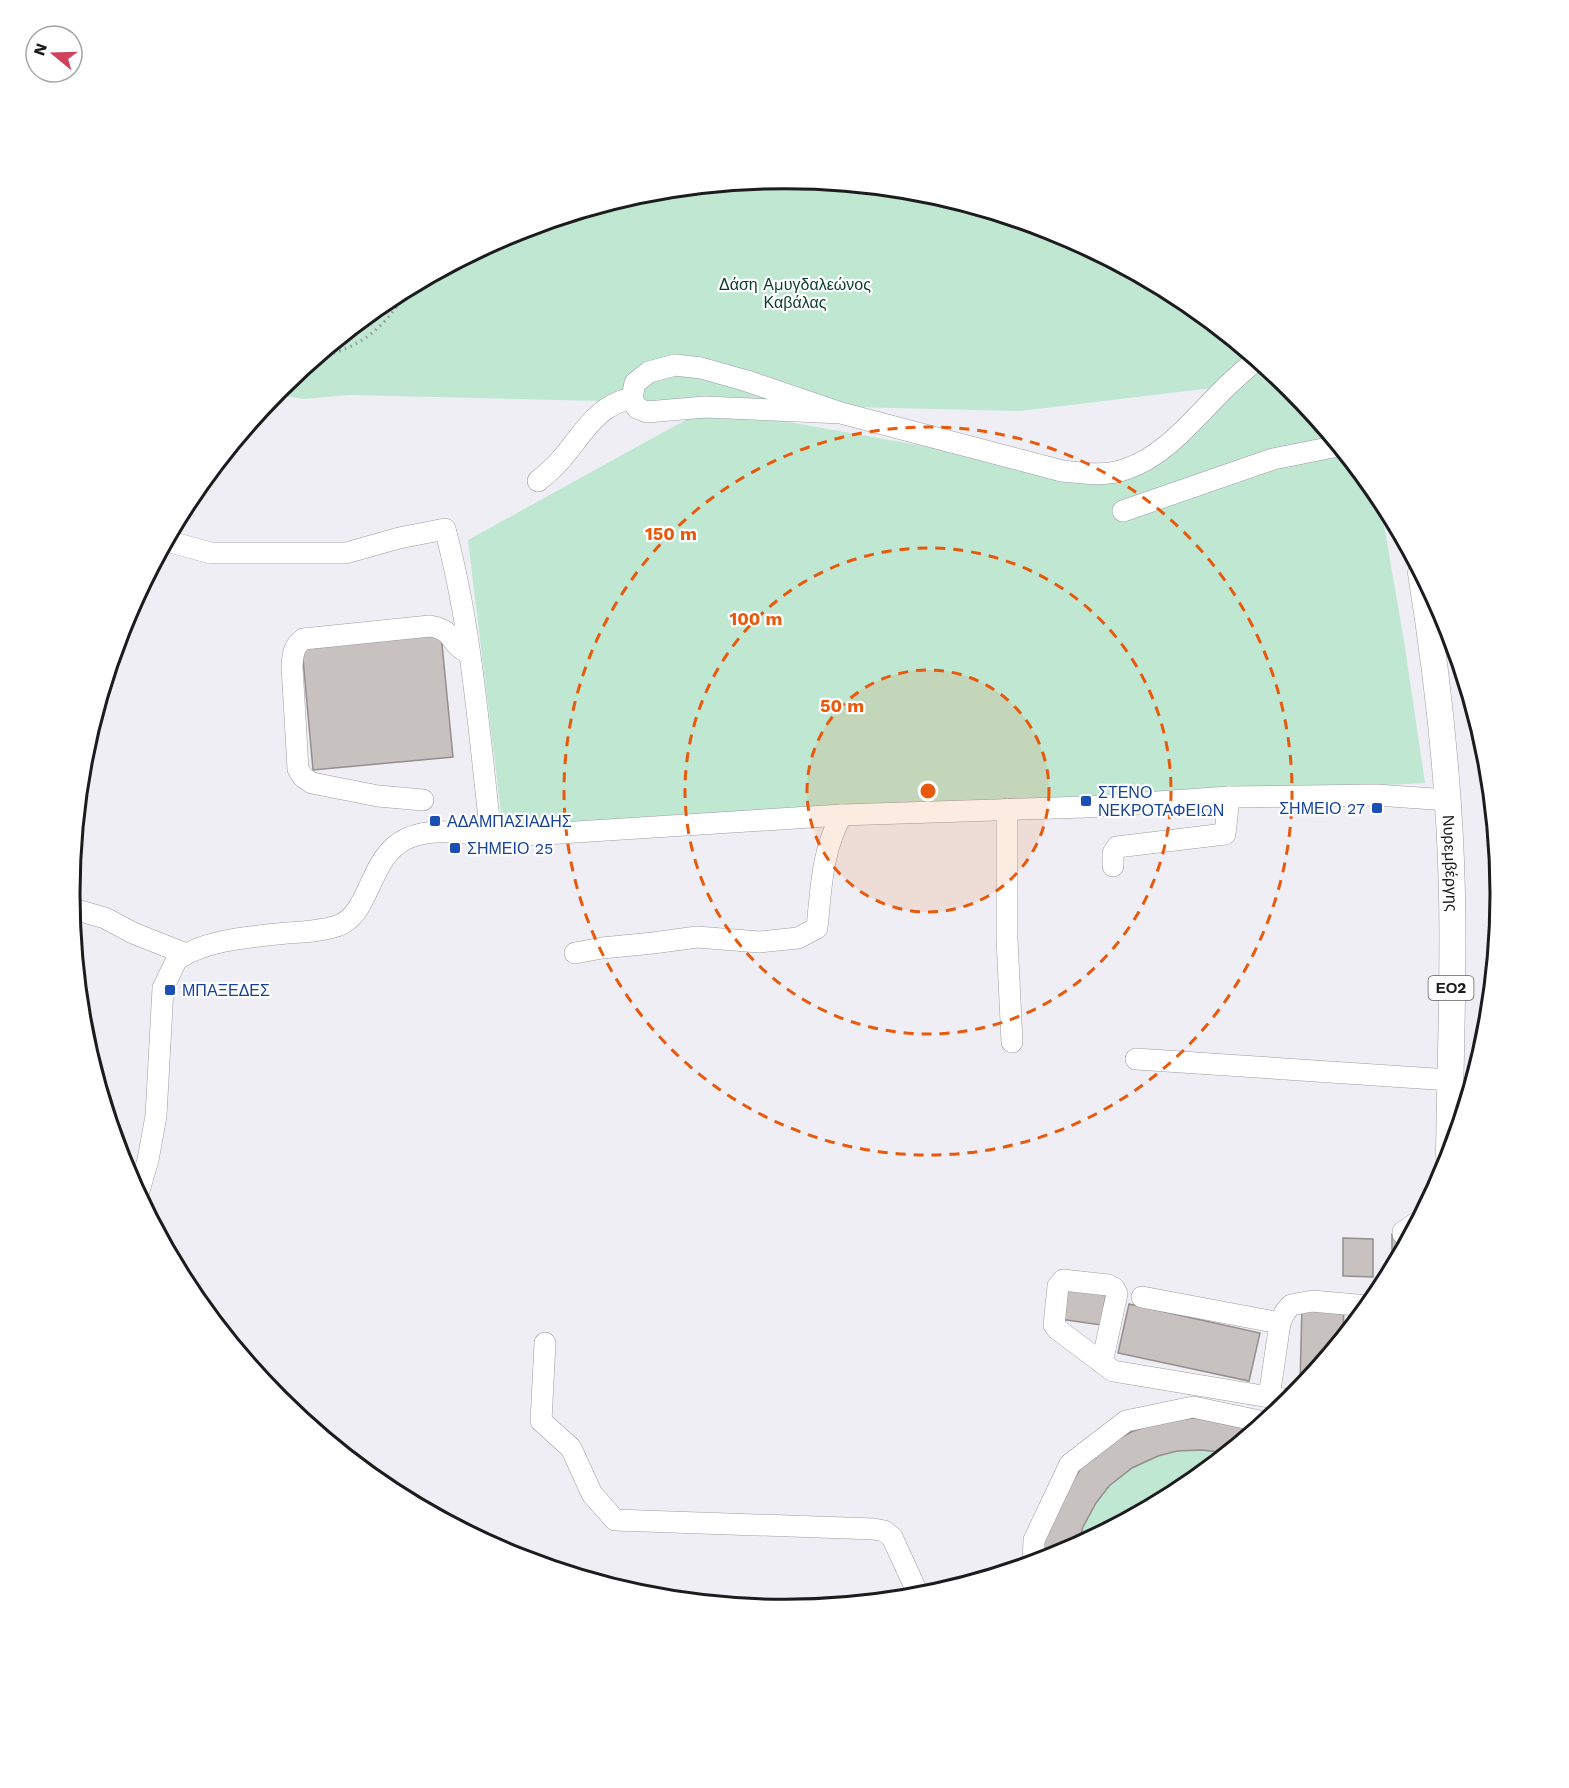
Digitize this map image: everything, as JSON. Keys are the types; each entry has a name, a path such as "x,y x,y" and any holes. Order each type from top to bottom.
{"main road":[{"name":"Νυρεμβέργης","path":"1423,595 1448,800 1452,896 1449,1128"}],"street":[{"path":"841,413 705,407 647,412 637,408 632,398 635,383 649,372 675,365 701,368 841,413 1062,471 1098,475 1126,469 1154,454 1185,429 1226,386 1250,365"},
{"path":"538,481 556,465 598,414 618,401 632,398"},
{"path":"1123,511 1273,459 1330,448"},
{"path":"173,542 211,554 346,553 399,538 446,529 454,562 469,653 490,836"},
{"path":"423,800 378,796 312,783 303,777 298,770 293,653 297,644 303,639 430,626 442,628 450,633 454,644 469,653"},
{"path":"141,1183 156,1116 163,988 177,959 214,943 335,927 348,922 358,909 382,859 406,839 437,831 490,836 842,814 1086,807 1229,797 1376,795 1448,800"},
{"path":"1113,866 1113,853 1117,847 1226,834 1229,797"},
{"path":"1007,809 1007,939 1012,1042"},
{"path":"575,953 697,937 759,942 798,938 808,933 817,928 824,866 831,832 842,814"},
{"path":"80,911 105,918 133,933 186,954"},
{"path":"1136,1059 1450,1080"},
{"path":"1142,1297 1280,1323"},
{"path":"1280,1396 1280,1323 1285,1312 1291,1305 1312,1301 1357,1305"},
{"path":"545,1343 541,1421 570,1448 592,1494 615,1520 884,1531 892,1537 915,1586"},
{"path":"1102,1364 1113,1371 1127,1375 1277,1399"},
{"path":"1033,1553 1034,1540 1070,1464 1126,1421 1193,1407 1253,1420"}],"path":[{"path":"334,353 348,349 375,331 400,304"}],"green space":[{"name":"Δάση Αμυγδαλεώνος Καβάλας","path":"784,189 877,195 967,213 1011,226 1096,262 1137,283 1214,335 1283,395 1344,465 1384,523 1425,783 503,829 468,540 691,417 732,412 1104,480 1229,386 1020,411 350,395 303,399 285,396 355,335 432,283 515,243 558,226 602,213 692,195"},
{"path":"1196,1418 1244,1428 1214,1453 1137,1505 1044,1549 1057,1507 1082,1466 1162,1420"}],"building":[{"path":"441,634 453,757 313,770 302,648"},
{"path":"1392,1234 1402,1234 1395,1247 1392,1252"},
{"path":"1343,1238 1373,1239 1373,1277 1343,1276"},
{"path":"1065,1288 1106,1294 1101,1325 1060,1319"},
{"path":"1129,1304 1260,1333 1249,1381 1118,1353"},
{"path":"1302,1304 1344,1305 1343,1324 1300,1375"},
{"path":"1196,1418 1244,1428 1216,1452 1177,1451 1158,1456 1132,1468 1109,1486 1096,1503 1081,1533 1042,1550 1057,1507 1082,1466 1104,1447 1131,1432 1162,1420"}],"place":[{"name":"ΣΤΕΝΟ ΝΕΚΡΟΤΑΦΕΙΩΝ","path":"1086,801"},
{"name":"ΣΗΜΕΙΟ 27","path":"1377,808"},
{"name":"ΑΔΑΜΠΑΣΙΑΔΗΣ","path":"435,821"},
{"name":"ΣΗΜΕΙΟ 25","path":"455,848"},
{"name":"ΜΠΑΞΕΔΕΣ","path":"170,990"}]}
